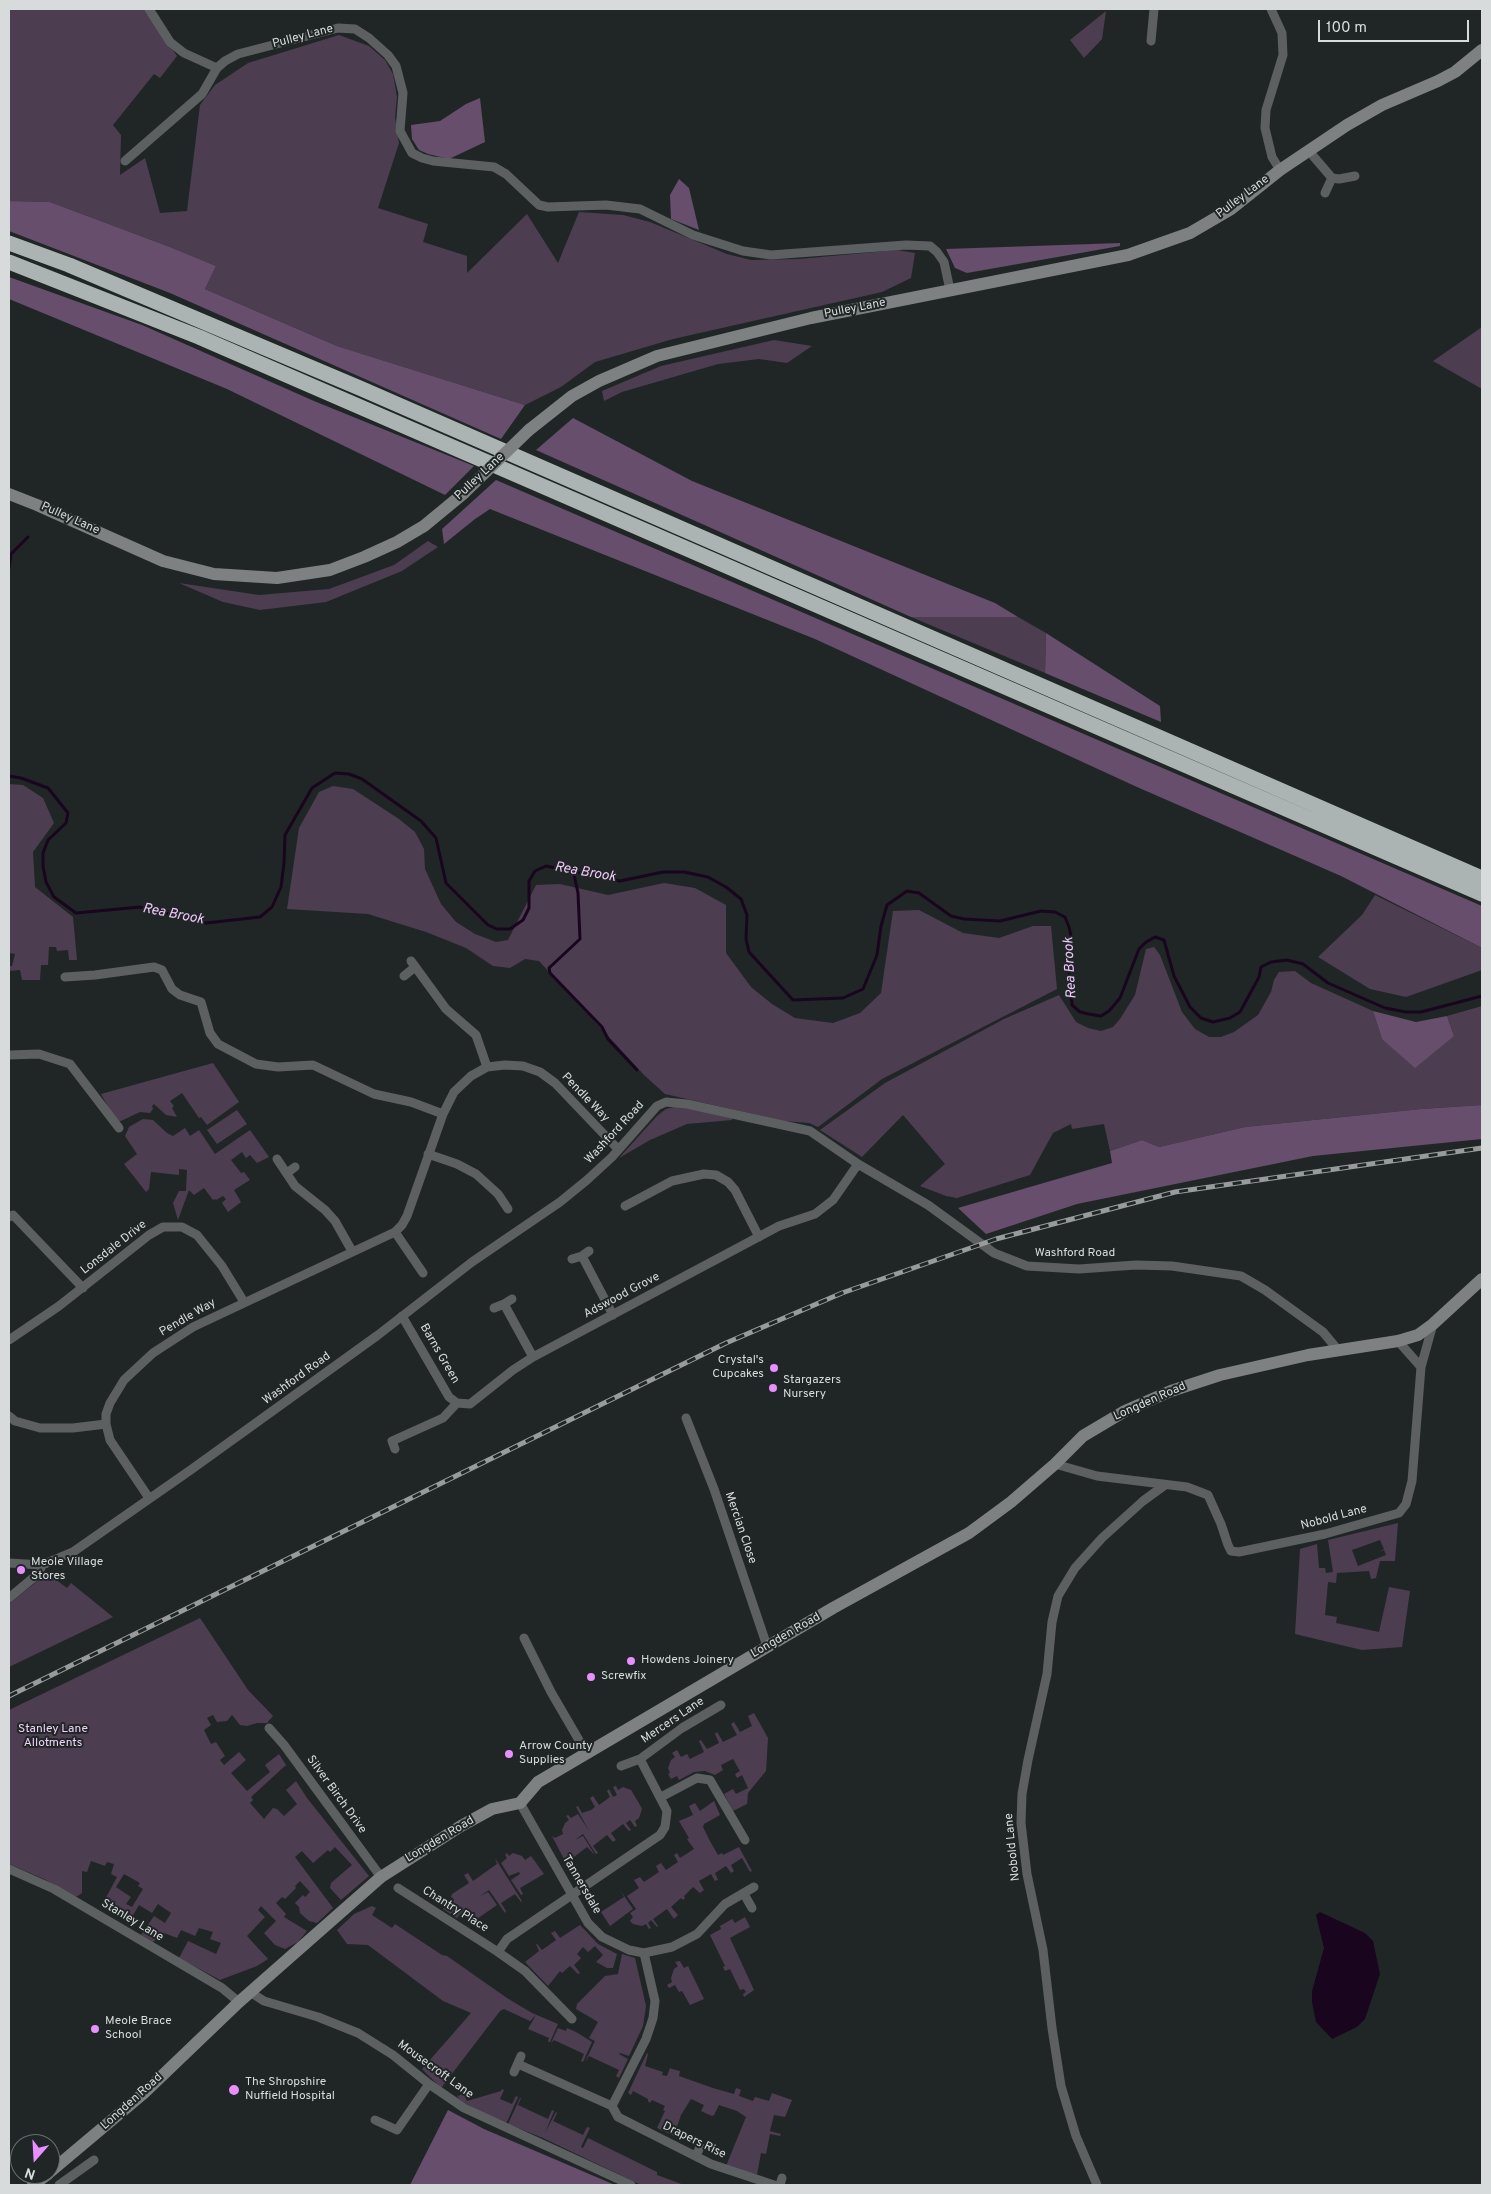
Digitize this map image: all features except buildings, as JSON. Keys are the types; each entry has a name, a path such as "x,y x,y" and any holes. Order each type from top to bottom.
{"highway":[{"path":"9,243 68,264 371,392 1482,878"},
{"path":"9,262 199,337 1482,894"}],"street":[{"path":"149,9 170,42 184,53 217,68"},
{"path":"1151,40 1154,9"},
{"path":"1272,9 1282,33 1283,55 1266,110 1265,128 1272,157 1280,170"},
{"name":"Pulley Lane","path":"125,161 202,94 217,68 225,61 238,54 338,28 355,29 369,38 388,55 396,66 403,93 400,131 412,153 422,158 448,163 494,167 506,174 539,205 548,207 606,205 640,209 693,235 743,251 771,255 906,245 930,246 944,262 950,290"},
{"name":"Pulley Lane","path":"9,494 163,561 214,574 247,578 277,578 330,570 364,558 424,526 464,493 529,430 572,396 599,381 657,356 811,318 1128,255 1189,234 1231,208 1280,170 1346,124 1382,105 1418,91 1455,72 1482,50"},
{"path":"1308,150 1332,178 1339,179 1355,176"},
{"path":"1325,193 1332,178"},
{"path":"404,976 413,964 446,1009 476,1034 487,1067"},
{"path":"65,977 154,967 162,970 172,989 176,992 201,1002 210,1033 218,1044 256,1064 278,1067 313,1064 374,1094 411,1102 443,1114"},
{"path":"9,1055 39,1054 70,1064 118,1128"},
{"name":"Pendle Way","path":"106,1424 106,1414 110,1403 124,1380 153,1353 193,1326 395,1232 407,1216 443,1114 454,1092 471,1076 487,1067 523,1066 540,1072 555,1083 618,1149"},
{"name":"Washford Road","path":"9,1598 39,1573 42,1565 73,1552 270,1414 472,1262 560,1202 587,1180 657,1106 666,1102 675,1102 810,1131 858,1164 928,1205 994,1253 1027,1266 1079,1269 1136,1265 1172,1266 1241,1276 1265,1290 1323,1332 1338,1350"},
{"path":"428,1154 457,1164 476,1174 501,1191 508,1208"},
{"path":"277,1159 295,1186 325,1210 335,1221 352,1251"},
{"name":"Adswood Grove","path":"391,1442 443,1418 457,1403 470,1404 513,1370 533,1358 779,1226 815,1214 833,1200 858,1164"},
{"path":"287,1173 295,1166"},
{"path":"629,1201 672,1180 704,1174 716,1175 728,1182 735,1190 760,1237"},
{"path":"20,1208 11,1216 83,1288"},
{"name":"Lonsdale Drive","path":"9,1340 83,1288 163,1226 182,1227 197,1235 222,1266 244,1302"},
{"path":"395,1232 423,1273"},
{"path":"572,1259 585,1253 613,1315"},
{"path":"416,1263 424,1257"},
{"name":"Longden Road","path":"60,2164 144,2093 239,2002 381,1877 461,1826 492,1809 520,1803 538,1782 767,1646 969,1533 1012,1502 1055,1464 1082,1436 1125,1411 1171,1391 1220,1375 1338,1350 1398,1341 1418,1335 1433,1324 1482,1279"},
{"path":"494,1308 508,1301 533,1358"},
{"name":"Barns Green","path":"402,1316 449,1397 457,1403"},
{"name":"Nobold Lane","path":"1055,1464 1097,1476 1186,1487 1208,1495 1231,1551 1239,1552 1324,1534 1399,1513 1406,1504 1412,1481 1421,1367 1433,1324"},
{"path":"1398,1341 1421,1367"},
{"path":"9,1416 15,1421 40,1428 73,1428 106,1424 110,1440 149,1498"},
{"name":"Mercian Close","path":"686,1418 714,1490 767,1646"},
{"name":"Nobold Lane","path":"1097,2185 1076,2136 1061,2086 1043,1950 1027,1874 1021,1823 1022,1794 1047,1674 1052,1622 1058,1596 1075,1568 1102,1538 1143,1501 1165,1485"},
{"path":"9,1563 42,1565"},
{"path":"524,1638 551,1692 586,1754"},
{"name":"Mercers Lane","path":"621,1766 640,1759 682,1728 721,1705"},
{"name":"Silver Birch Drive","path":"269,1728 284,1744 381,1877"},
{"name":"Mercers Lane","path":"572,1896 660,1835 665,1827 667,1811 640,1759"},
{"path":"661,1797 697,1778 710,1780 745,1840"},
{"name":"Tannersdale","path":"520,1803 588,1924 597,1934 613,1944 644,1953 672,1947 697,1934 716,1911 754,1887"},
{"name":"Stanley Lane","path":"9,1869 71,1899 222,1988 239,2002"},
{"name":"Chantry Place","path":"398,1888 525,1971 572,2019"},
{"path":"744,1894 752,1908"},
{"path":"498,1952 507,1939 572,1896"},
{"path":"612,2106 646,2038 653,2018 655,2000 644,1953"},
{"name":"Mousecroft Lane","path":"250,1992 264,2000 318,2017 358,2033 393,2055 429,2084 464,2108 631,2185"},
{"name":"Drapers Rise","path":"518,2064 612,2106 618,2117 711,2164 774,2185"},
{"path":"375,2120 398,2134 429,2084"},
{"path":"696,2156 700,2147"},
{"path":"59,2185 94,2160"}],"green space":[{"path":"9,9 145,9 177,56 160,78 154,74 113,125 121,135 120,175 145,158 160,213 187,211 200,105 215,85 248,63 339,35 369,46 385,60 393,74 397,97 395,117 399,143 378,208 428,224 423,242 467,256 467,273 527,214 558,263 579,212 623,215 650,222 727,254 751,260 799,259 897,250 915,253 911,278 882,292 673,339 595,362 561,387 525,405 337,346 205,289 216,266 170,247 50,202 9,201"},
{"path":"1106,11 1102,39 1084,58 1070,40"},
{"path":"1482,327 1482,389 1433,361"},
{"path":"774,340 812,346 787,363 759,359 718,364 622,392 604,401 602,391 661,366"},
{"path":"428,541 438,547 402,571 326,602 260,610 223,602 179,583 259,595 329,589 394,565"},
{"path":"911,617 1018,617 1046,633 1045,673"},
{"path":"9,784 23,785 43,798 54,823 33,852 35,887 73,917 77,960 69,960 68,950 57,951 56,947 49,947 48,965 41,965 40,980 22,980 20,970 9,971 9,966 12,966 15,954 9,953"},
{"path":"333,786 353,789 399,819 415,832 424,849 425,869 441,904 456,922 475,934 496,942 508,940 536,885 560,884 608,895 664,883 695,888 726,905 726,953 751,987 772,1004 795,1018 833,1023 860,1013 881,993 893,911 919,910 963,933 999,938 1033,926 1051,926 1057,989 882,1079 818,1127 809,1123 784,1121 665,1094 644,1075 539,961 525,959 510,968 493,966 466,948 426,932 368,914 287,909 299,828 319,792"},
{"path":"1375,895 1482,948 1482,970 1406,997 1370,989 1318,957 1362,915"},
{"path":"1154,947 1160,955 1182,1012 1195,1029 1209,1037 1221,1037 1234,1032 1258,1015 1271,992 1274,980 1279,972 1295,971 1311,983 1373,1011 1382,1039 1454,1036 1447,1016 1482,1006 1482,1105 1421,1109 1245,1127 1159,1147 1142,1140 1110,1151 1104,1124 1072,1129 1071,1124 1053,1133 1030,1175 957,1198 920,1186 945,1164 903,1115 862,1157 820,1130 885,1083 1004,1019 1059,995 1076,1022 1088,1028 1101,1031 1113,1027 1135,995 1146,949"},
{"path":"213,1063 239,1102 207,1125 201,1117 199,1118 182,1093 170,1101 174,1106 172,1108 177,1117 166,1115 154,1104 150,1113 140,1112 121,1121 116,1121 101,1094"},
{"path":"683,1107 732,1118 732,1120 687,1124 650,1140 619,1158 657,1116 666,1109"},
{"path":"237,1110 247,1124 217,1144 207,1130"},
{"path":"143,1119 153,1120 173,1136 185,1128 190,1136 199,1130 215,1154 250,1130 269,1157 257,1163 250,1155 246,1158 242,1152 231,1160 241,1173 244,1172 250,1180 234,1190 241,1202 228,1212 222,1203 226,1199 223,1196 213,1200 204,1188 194,1195 189,1190 178,1220 173,1203 179,1191 186,1191 187,1170 179,1169 179,1175 151,1172 149,1189 146,1192 124,1164 137,1154 125,1136 129,1127"},
{"path":"1398,1523 1395,1561 1380,1561 1376,1578 1371,1579 1369,1571 1337,1573 1336,1583 1328,1582 1325,1615 1337,1617 1336,1623 1379,1632 1389,1587 1410,1591 1402,1647 1362,1650 1295,1634 1300,1549 1317,1544 1319,1568 1325,1568 1326,1573 1333,1572 1328,1540","holes":["1380,1540 1384,1549 1379,1552 1384,1550 1386,1555 1358,1566 1352,1550"]},
{"path":"47,1573 67,1588 71,1583 113,1617 9,1667 9,1604"},
{"name":"Stanley Lane Allotments","path":"200,1618 248,1690 273,1716 267,1723 247,1726 240,1725 232,1715 227,1721 217,1722 213,1715 207,1718 211,1725 204,1730 211,1744 216,1742 225,1756 220,1760 224,1765 239,1752 246,1760 231,1773 247,1791 270,1772 265,1765 279,1754 286,1765 251,1797 253,1800 250,1803 264,1819 273,1808 277,1809 284,1816 297,1804 286,1790 296,1781 307,1798 369,1876 341,1900 330,1888 331,1883 352,1865 335,1847 330,1852 328,1850 313,1863 302,1851 295,1857 333,1908 317,1923 309,1921 300,1913 299,1907 295,1903 303,1895 305,1897 310,1892 300,1881 285,1899 282,1897 276,1903 286,1914 284,1917 307,1931 298,1942 285,1949 275,1945 264,1933 276,1921 261,1906 258,1910 265,1917 247,1936 268,1959 257,1966 220,1980 179,1958 188,1941 216,1954 221,1943 210,1939 213,1932 199,1928 195,1936 181,1930 177,1938 164,1933 153,1942 141,1935 154,1916 165,1923 171,1913 158,1904 152,1913 139,1905 129,1922 102,1905 117,1877 111,1874 114,1864 107,1862 105,1866 91,1861 87,1872 82,1871 82,1893 76,1897 44,1879 9,1864 9,1710","holes":["124,1874 140,1883 138,1886 143,1889 132,1907 126,1904 131,1897 116,1887"]},
{"path":"754,1713 768,1738 766,1771 748,1793 747,1804 733,1811 724,1794 733,1789 736,1794 748,1788 742,1775 737,1778 735,1774 740,1771 733,1759 721,1765 723,1770 715,1775 705,1771 694,1772 679,1780 677,1776 671,1779 668,1774 670,1773 668,1768 671,1760 675,1757 672,1753 677,1750 681,1757 687,1754 690,1759 704,1752 699,1741 701,1740 707,1749 719,1743 715,1734 717,1732 723,1742 737,1735 731,1724 734,1722 740,1732 752,1726 748,1716"},
{"path":"616,1786 618,1790 623,1787 631,1790 640,1805 642,1809 639,1818 635,1821 637,1826 635,1827 630,1820 626,1823 631,1830 629,1831 623,1824 611,1833 616,1840 613,1842 607,1835 593,1846 598,1853 596,1854 583,1834 575,1840 583,1836 595,1855 587,1847 566,1863 552,1836 555,1838 563,1834 562,1830 565,1823 569,1820 566,1816 568,1815 571,1818 578,1814 589,1831 576,1807 578,1806 582,1813 591,1810 595,1807 590,1798 593,1796 599,1805 610,1797 607,1791 609,1789 613,1797 617,1795 613,1787"},
{"path":"714,1801 720,1815 704,1824 703,1827 710,1841 718,1855 722,1853 723,1855 739,1847 752,1871 750,1872 742,1858 731,1865 734,1871 731,1873 726,1866 715,1873 718,1880 715,1881 711,1874 699,1881 704,1890 700,1893 693,1887 684,1896 683,1900 681,1898 671,1907 678,1915 674,1919 667,1909 653,1919 657,1927 651,1920 648,1923 651,1928 649,1929 646,1924 642,1926 629,1922 633,1917 630,1913 636,1909 627,1896 639,1888 634,1880 640,1877 644,1882 659,1872 656,1866 661,1863 666,1870 678,1862 674,1855 677,1853 680,1858 694,1849 679,1821 693,1815 689,1806 695,1803 700,1811"},
{"path":"507,1853 509,1856 513,1853 522,1856 525,1860 531,1856 544,1874 520,1888 523,1894 521,1895 511,1880 520,1874 519,1872 509,1876 501,1863 507,1858 505,1855"},
{"path":"495,1858 521,1902 515,1894 501,1903 506,1911 505,1913 489,1890 480,1896 488,1892 497,1905 474,1921 461,1913 457,1918 443,1909 448,1900 452,1902 454,1899 451,1897 452,1894 469,1883 464,1875 468,1873 473,1881 497,1864"},
{"path":"620,1890 633,1909 610,1926 601,1912 624,1897"},
{"path":"372,1906 376,1908 372,1915 392,1928 395,1924 442,1955 447,1956 507,1998 532,2013 558,2024 550,2042 548,2042 549,2038 528,2029 536,2015 530,2021 504,2009 500,2011 441,2088 422,2069 471,2013 443,2001 368,1945 347,1944 337,1930 354,1914"},
{"path":"745,1917 750,1927 730,1938 754,1990 744,1997 743,1994 746,1992 744,1989 740,1990 730,1969 725,1971 723,1967 725,1966 710,1935 721,1929 720,1926 732,1919 735,1923"},
{"path":"580,1925 598,1944 617,1954 613,1968 607,1968 596,1962 603,1955 595,1946 588,1952 583,1947 577,1954 581,1958 574,1965 580,1973 578,1974 570,1966 562,1973 560,1971 548,1986 525,1962 539,1951 536,1944 542,1950 556,1940 551,1933 555,1931 560,1938"},
{"path":"622,1954 635,1958 646,2006 643,2026 629,2056 619,2054 628,2059 619,2078 616,2076 619,2070 589,2056 585,2062 595,2041 589,2038 598,2022 576,2009 577,2004 605,1976 618,1974"},
{"path":"680,1961 684,1968 688,1966 704,1999 690,2005 682,1991 679,1992 675,1985 669,1988 667,1985 672,1982 671,1978 674,1969 678,1966 675,1962"},
{"path":"558,2028 566,2031 567,2028 592,2042 583,2062 581,2061 584,2054 554,2040 551,2043"},
{"path":"647,2053 645,2066 663,2072 662,2075 667,2076 670,2068 680,2071 679,2076 713,2088 734,2094 736,2088 739,2089 741,2090 739,2096 753,2101 755,2097 769,2101 772,2093 792,2100 785,2117 774,2115 770,2131 781,2134 780,2136 770,2134 766,2154 761,2153 757,2175 726,2166 746,2117 737,2111 719,2105 712,2116 701,2111 704,2105 691,2099 681,2115 674,2136 657,2128 665,2111 663,2110 665,2106 652,2100 650,2103 648,2099 633,2091 631,2095 628,2093"},
{"path":"502,2089 504,2090 500,2099 512,2104 516,2096 518,2097 506,2124 489,2117 460,2100 457,2096 464,2094 467,2101 501,2091"},
{"path":"520,2098 518,2105 548,2119 552,2110 554,2111 545,2133 556,2112 553,2121 583,2135 587,2127 590,2128 581,2147 583,2148 588,2138 657,2172 657,2175 684,2185 641,2185 543,2138 508,2124"}],"shaded area":[{"path":"480,98 485,142 449,159 419,150 412,139 411,125 440,121 466,104"},
{"path":"679,179 689,188 699,230 671,219 670,195"},
{"path":"9,201 50,202 170,247 216,266 205,289 337,346 525,405 501,439 170,293 9,231"},
{"path":"1120,243 1120,246 967,273 955,268 946,249"},
{"path":"9,277 142,325 314,401 474,466 445,495 227,389 9,299"},
{"path":"573,418 692,481 995,603 1018,617 911,617 536,450"},
{"path":"496,480 1482,906 1482,948 1341,876 1137,787 815,639 490,509 444,544 442,529"},
{"path":"1046,633 1160,706 1161,722 1045,673"},
{"path":"1373,1011 1416,1022 1447,1016 1454,1036 1415,1068 1382,1039"},
{"path":"1482,1105 1482,1139 1313,1156 1077,1204 986,1234 958,1208 1112,1163 1110,1151 1142,1140 1159,1147 1245,1127 1421,1109"},
{"path":"1320,1912 1365,1933 1373,1941 1380,1974 1365,2019 1357,2027 1332,2039 1316,2022 1312,2002 1312,1991 1324,1948 1316,1915"},
{"path":"448,2110 484,2129 615,2185 410,2185"}],"waterway":[{"path":"9,568 11,554 28,537"},
{"name":"Rea Brook","path":"9,776 21,778 48,788 68,813 66,823 48,840 43,853 43,866 46,882 54,897 76,913 140,907 206,923 260,917 272,907 281,887 285,835 312,788 335,773 349,774 362,779 421,821 436,838 446,883 488,925 497,929 510,929 523,920 529,908 529,881 535,871 546,866 620,881 663,872 684,872 708,877 726,887 741,899 747,915 746,939 749,952 793,1000 843,998 863,989 877,955 881,926 887,905 907,891 919,893 951,916 964,919 1000,921 1041,911 1055,912 1065,917 1071,936 1068,964 1072,1005 1080,1012 1089,1014 1101,1016 1109,1011 1120,998 1139,949 1155,937 1164,940 1174,976 1190,1007 1201,1018 1213,1022 1230,1018 1240,1012 1259,977 1261,967 1271,962 1287,960 1303,964 1328,983 1385,1008 1406,1012 1421,1012 1482,996"},
{"path":"573,870 578,893 580,939 549,968 550,973 602,1027 608,1039 637,1070"}],"railway":[{"path":"9,1696 726,1343 842,1293 996,1239 1175,1192 1482,1148"}],"place":[{"name":"Crystal's Cupcakes","path":"774,1368"},
{"name":"Stargazers Nursery","path":"773,1388"},
{"name":"Meole Village Stores","path":"21,1570"},
{"name":"Howdens Joinery","path":"631,1661"},
{"name":"Screwfix","path":"591,1677"},
{"name":"Arrow County Supplies","path":"509,1754"},
{"name":"Meole Brace School","path":"95,2029"},
{"name":"The Shropshire Nuffield Hospital","path":"234,2090"}]}
